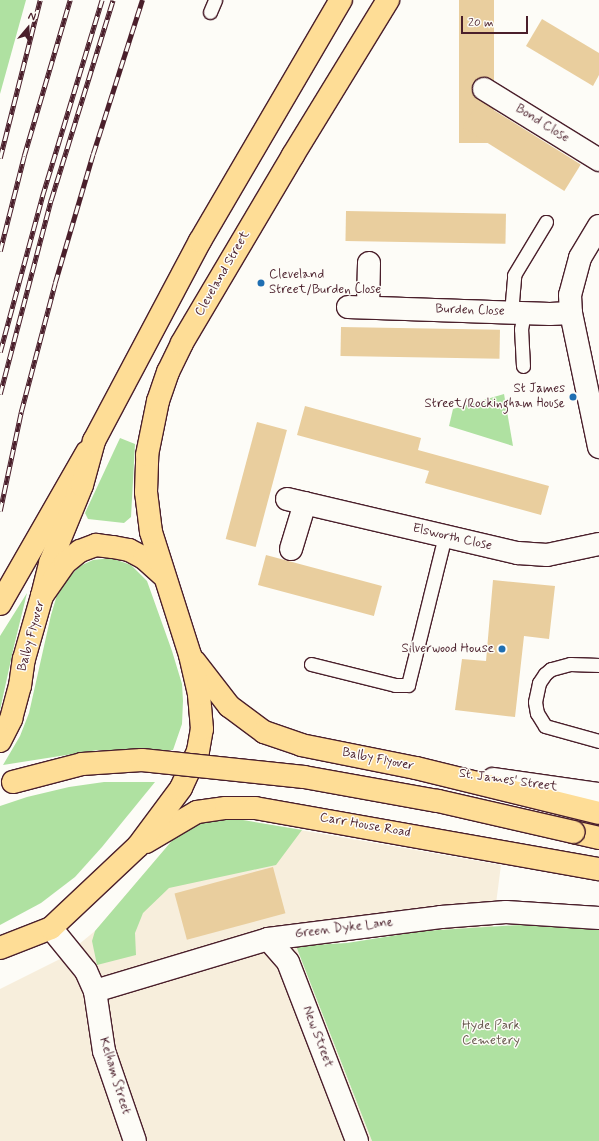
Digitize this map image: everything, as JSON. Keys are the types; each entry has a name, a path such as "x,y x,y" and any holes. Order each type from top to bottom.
{"main road":[{"path":"0,604 94,441 200,241 341,0"},
{"name":"Cleveland Street","path":"163,575 150,532 146,492 147,455 158,401 168,372 182,343 293,155 388,0"},
{"path":"42,596 50,563 82,485 94,441"},
{"name":"Balby Flyover","path":"0,741 11,719 20,686 24,659 42,596 65,563 80,551 96,545 129,550 144,558 163,575 190,655 199,694 202,729 198,751 181,788 138,846 51,928 0,948"},
{"name":"Balby Flyover","path":"190,655 229,706 264,732 301,745 416,768 599,813"},
{"path":"7,784 82,764 142,760 304,776 438,801 599,838"},
{"name":"Carr House Road","path":"138,846 197,812 226,808 255,808 599,869"}],"street":[{"name":"Bond Close","path":"484,89 599,160"},
{"path":"599,226 580,258 570,295 571,313 599,447"},
{"name":"Burden Close","path":"369,263 358,307 550,314 571,313"},
{"name":"Elsworth Close","path":"292,549 296,501 518,553 547,555 599,544"},
{"name":"St. James' Street","path":"416,768 599,794"},
{"name":"Green Dyke Lane","path":"95,991 268,939 441,917 506,912 599,918"},
{"name":"Kelham Street","path":"51,928 86,971 95,991 104,1051 135,1141"},
{"name":"New Street","path":"268,939 288,962 357,1141"}],"lane":[{"path":"210,12 215,0"},
{"path":"523,366 521,329 517,313 514,274 546,222"},
{"path":"311,664 395,685 408,685 445,536"},
{"path":"599,664 570,664 551,669 545,674 540,683 535,702 537,713 546,726 599,741"}],"shaded area":[{"path":"237,819 501,865 493,927 423,931 296,947 372,1141 0,1141 0,989 62,958 95,931 176,836"}],"green space":[{"path":"0,0 26,0 0,94"},
{"path":"504,394 513,446 449,426 453,409"},
{"path":"120,438 135,444 131,517 124,523 88,519 85,513"},
{"path":"111,558 131,565 147,581 172,651 182,684 183,701 182,724 173,750 98,750 3,765 20,736 29,713 51,615 57,595 65,581 80,566 93,560"},
{"path":"27,593 14,646 0,710 0,636"},
{"path":"104,782 155,782 102,847 75,877 41,903 0,925 0,806 27,797 69,787"},
{"path":"237,819 302,830 276,865 169,888 143,913 135,933 136,955 97,965 92,941 95,931 176,836 202,822"},
{"name":"Hyde Park Cemetery","path":"519,925 599,929 599,1141 372,1141 296,946 347,943 423,931"}],"building":[{"path":"459,0 494,0 494,143 459,143"},
{"path":"542,19 599,53 599,75 593,86 526,46"},
{"path":"479,101 581,165 564,191 463,127"},
{"path":"346,211 506,214 505,244 345,241"},
{"path":"341,327 500,330 499,359 340,356"},
{"path":"305,406 421,438 418,450 549,486 541,515 425,483 429,471 297,435"},
{"path":"257,422 287,430 256,547 226,539"},
{"path":"266,555 382,586 374,616 258,585"},
{"name":"Silverwood House","path":"493,580 555,586 549,639 524,636 515,717 455,710 462,659 486,661"},
{"path":"273,867 285,913 187,940 174,893"}],"railway":[{"path":"0,158 40,0"},
{"path":"0,251 24,156 70,0"},
{"path":"0,352 42,197 102,0"},
{"path":"0,394 51,200 113,0"},
{"path":"0,511 21,412 55,283 93,154 142,0"}],"place":[{"name":"Cleveland Street/Burden Close","path":"261,283"},
{"name":"St James Street/Rockingham House","path":"573,397"},
{"name":"Silverwood House","path":"502,649"}]}
